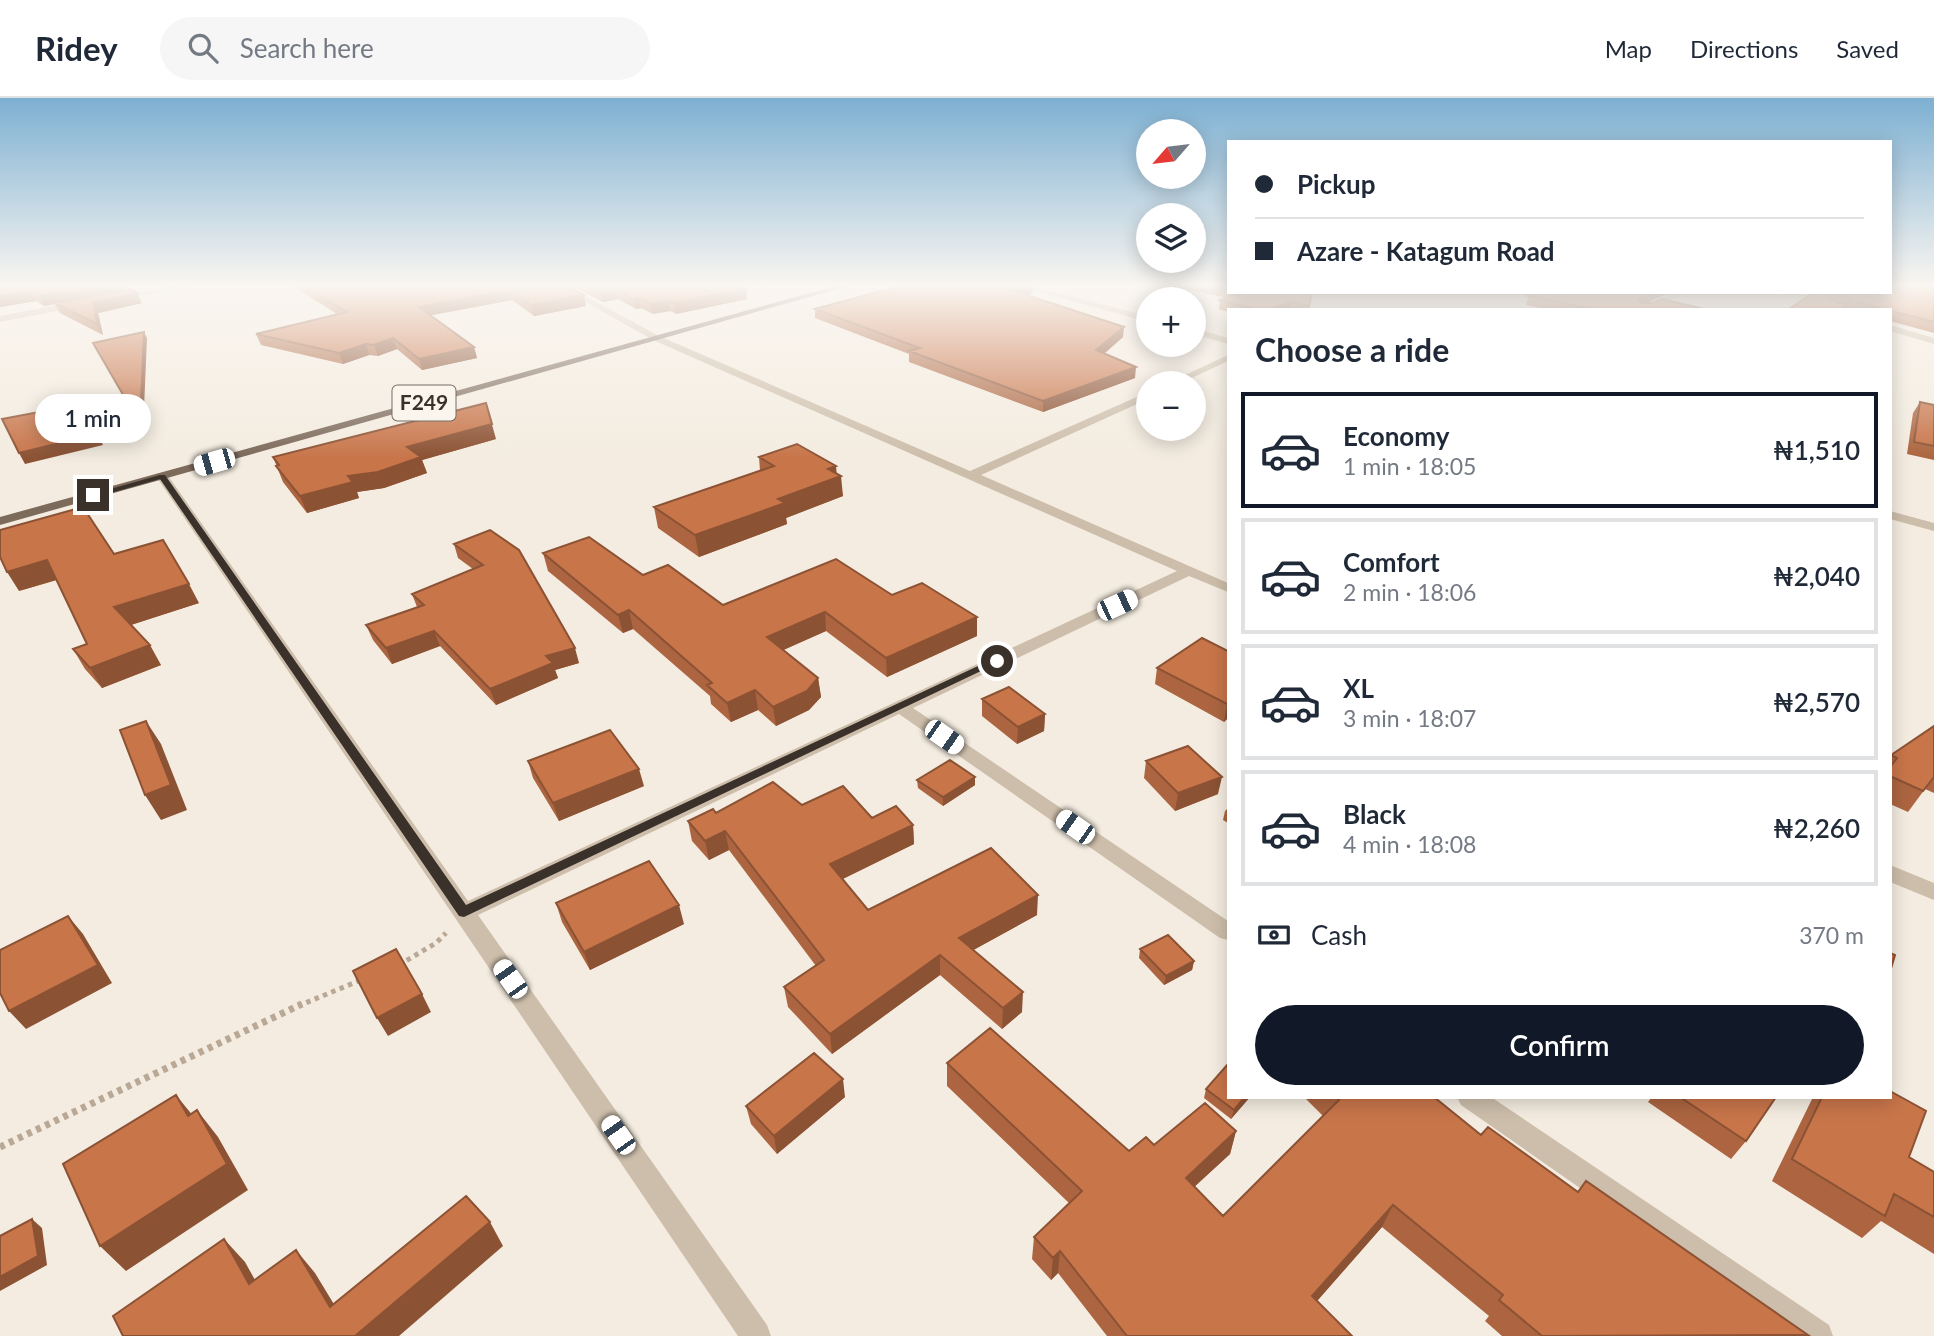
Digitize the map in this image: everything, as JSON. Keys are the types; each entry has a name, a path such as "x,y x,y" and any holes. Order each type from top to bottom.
{"main road":[{"name":"F249","path":"0,521 639,343"}],"street":[{"path":"667,343 1227,588"},
{"path":"1199,371 1227,358"},
{"path":"970,476 1136,400"},
{"path":"162,476 756,1336"},
{"path":"1892,516 1934,527"},
{"path":"464,912 1189,571"},
{"path":"900,707 1227,931"},
{"path":"1892,874 1934,892"},
{"path":"1473,1099 1818,1336"}],"path":[{"path":"396,967 436,943 464,912"},
{"path":"0,1147 271,1017 371,977"}],"building":[{"path":"93,343 144,343 140,424"},
{"path":"294,343 380,343 366,344 339,353"},
{"path":"399,343 468,343 474,347 419,359"},
{"path":"906,343 1105,343 1096,350 1136,367 1043,401 909,351 920,348"},
{"path":"1920,402 1934,405 1934,446 1914,442"},
{"path":"486,403 492,424 407,447 421,457 378,472 348,476 353,482 300,496 276,466 279,465 273,457"},
{"path":"76,405 97,434 19,453 2,419"},
{"path":"797,444 836,466 828,469 841,476 778,499 785,503 695,535 654,507 774,466 759,457"},
{"path":"83,507 114,554 163,540 189,584 114,607 150,645 90,668 73,649 87,644 47,560 7,572 0,557 0,530"},
{"path":"490,530 519,550 575,648 546,656 553,663 490,689 434,631 386,648 366,625 424,605 412,594 483,565 454,544"},
{"path":"589,537 643,575 668,565 723,605 836,559 892,595 922,583 977,617 886,658 825,612 767,637 818,678 807,691 773,707 755,690 727,703 707,685 712,683 629,610 618,615 543,553"},
{"path":"1202,638 1227,650 1227,703 1157,668"},
{"path":"1009,687 1045,714 1018,727 982,699"},
{"path":"146,721 171,785 145,795 120,730"},
{"path":"1934,726 1934,777 1923,791 1892,777 1892,764 1897,758 1892,754"},
{"path":"610,730 639,769 553,803 528,761"},
{"path":"1188,746 1222,777 1178,793 1146,761"},
{"path":"950,760 975,777 943,797 917,780"},
{"path":"773,782 802,805 843,786 872,818 896,806 913,825 830,864 868,910 991,848 1038,895 959,938 1023,992 1003,1008 940,955 830,1034 784,987 824,960 725,831 705,841 688,821 713,809 716,813"},
{"path":"649,861 679,905 584,952 556,903"},
{"path":"68,916 98,965 9,1011 0,993 0,950"},
{"path":"1168,935 1194,961 1166,976 1140,949"},
{"path":"396,949 422,994 377,1018 353,971"},
{"path":"990,1028 1129,1151 1146,1137 1154,1145 1205,1103 1236,1131 1186,1178 1223,1216 1338,1099 1436,1099 1481,1135 1488,1127 1578,1192 1586,1181 1808,1335 1542,1336 1499,1300 1503,1295 1393,1205 1312,1296 1352,1336 1127,1336 1060,1251 1053,1258 1034,1237 1082,1191 947,1063"},
{"path":"814,1053 843,1079 774,1136 746,1106"},
{"path":"1227,1065 1227,1099 1243,1099 1234,1110 1206,1089"},
{"path":"1892,1092 1926,1111 1909,1157 1934,1172 1934,1217 1894,1194 1885,1216 1792,1159 1821,1099 1892,1099"},
{"path":"176,1095 188,1116 197,1110 227,1164 100,1246 63,1164"},
{"path":"1683,1099 1775,1099 1746,1141"},
{"path":"466,1196 490,1222 355,1336 123,1336 113,1316 224,1239 249,1284 296,1250 330,1307"},
{"path":"32,1219 38,1256 0,1277 0,1236"}],"route":[{"path":"93,495 162,476 464,912 997,661"}]}
